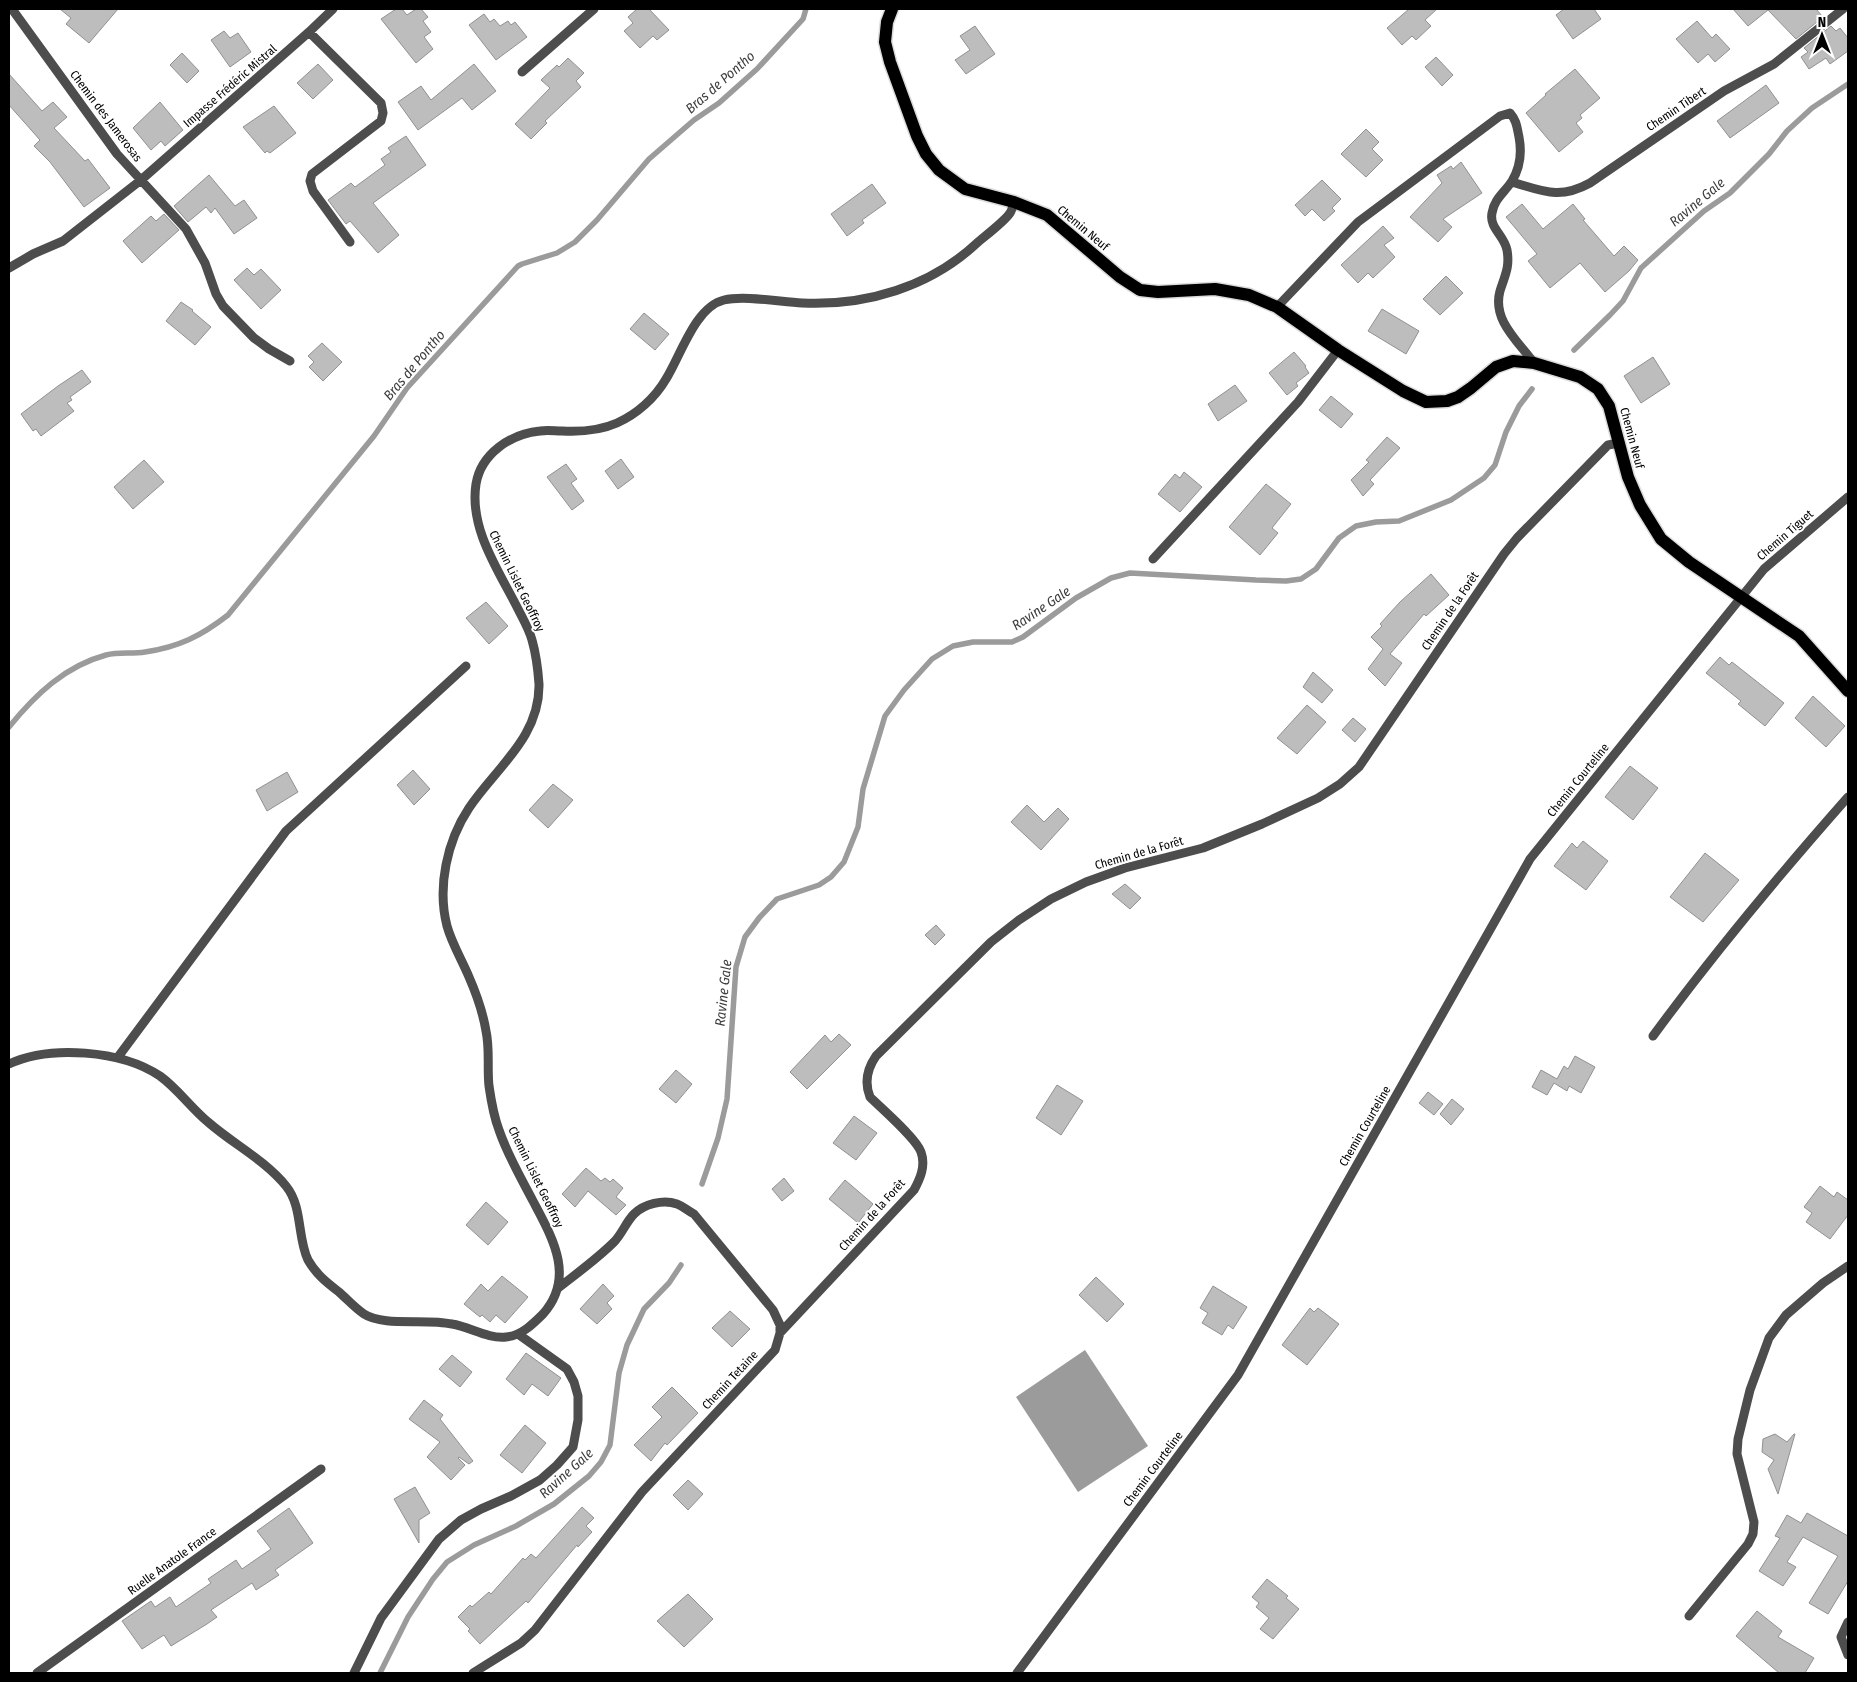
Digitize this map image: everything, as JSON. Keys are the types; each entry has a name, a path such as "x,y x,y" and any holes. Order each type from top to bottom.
{"main road":[{"name":"Chemin Neuf","path":"892,9 887,22 885,42 890,62 914,127 926,154 939,170 965,190 1014,202 1047,215 1120,277 1140,290 1158,292 1215,289 1249,295 1277,307 1338,350 1403,391 1426,402 1446,401 1458,396 1471,388 1496,367 1513,361 1534,363 1580,377 1598,389 1609,406 1628,477 1640,505 1661,539 1690,562 1799,636 1848,691"}],"street":[{"name":"Chemin des Jamerosas","path":"9,268 33,254 63,241 141,180 117,154 12,9"},
{"name":"Impasse Frédéric Mistral","path":"141,180 333,9"},
{"path":"522,72 594,9"},
{"name":"Chemin Tibert","path":"1512,182 1549,192 1563,193 1583,187 1724,91 1774,64 1843,9"},
{"path":"309,32 381,103 383,113 381,122 312,174 310,182 313,191 350,242"},
{"path":"1277,307 1358,222 1500,116 1510,114 1516,120 1521,149 1519,167 1512,182 1494,205 1491,216 1492,224 1504,239 1508,261 1507,273 1500,293 1500,317 1534,363"},
{"path":"141,180 186,229 197,246 216,294 223,306 254,338 290,361"},
{"name":"Chemin Lislet Geoffroy","path":"518,1334 537,1320 550,1305 558,1289 560,1266 555,1243 518,1173 499,1132 489,1089 487,1033 470,979 457,954 446,920 444,884 450,845 468,809 524,740 534,715 539,691 532,637 479,532 475,502 476,484 482,466 495,449 513,438 540,430 581,432 601,429 620,422 634,413 650,400 665,382 699,318 709,307 719,301 732,298 810,303 855,301 900,290 933,276 965,255 1011,213 1014,202"},
{"path":"1153,558 1298,402 1338,350"},
{"name":"Chemin de la Forêt","path":"780,1333 914,1190 921,1178 923,1164 921,1152 915,1141 870,1097 866,1077 869,1066 876,1056 990,942 1051,899 1086,882 1125,868 1203,848 1262,824 1318,798 1340,784 1359,766 1504,554 1608,445 1619,443"},
{"name":"Chemin Tiguet","path":"1742,597 1764,569 1848,497"},
{"name":"Chemin Courteline","path":"1017,1673 1238,1376 1530,859 1742,597"},
{"path":"118,1057 286,830 466,666"},
{"path":"1653,1036 1700,973 1792,861 1848,797"},
{"path":"9,1064 24,1057 44,1053 118,1057 138,1064 160,1076 183,1096 204,1120 262,1164 286,1186 296,1206 303,1250 315,1272 368,1317 382,1321 446,1322 494,1337 507,1338 518,1334 567,1369 574,1382 578,1396 578,1420 573,1447 558,1465 540,1480 461,1520 439,1539 381,1618 354,1673"},
{"path":"558,1289 613,1243 634,1214 645,1206 662,1202 678,1204 694,1214 770,1304 780,1325 780,1333"},
{"path":"1689,1616 1748,1544 1753,1534 1754,1522 1738,1454 1738,1439 1750,1390 1769,1338 1786,1315 1823,1283 1848,1266"},
{"name":"Chemin Tetaine","path":"473,1673 521,1643 535,1630 642,1492 775,1350 780,1333"},
{"name":"Ruelle Anatole France","path":"37,1673 321,1469"},
{"path":"1848,1622 1841,1637 1848,1655"}],"shaded area":[{"path":"1085,1350 1148,1446 1078,1492 1016,1397"}],"building":[{"path":"60,9 118,9 89,43 66,24 71,18"},
{"path":"396,9 402,9 407,15 416,9 421,9 428,17 423,21 431,32 424,37 433,49 416,63 381,19"},
{"path":"637,9 649,9 669,30 657,40 653,36 640,48 624,31 633,23 628,17"},
{"path":"1409,9 1437,9 1425,20 1431,26 1416,40 1412,36 1402,45 1387,28"},
{"path":"1564,9 1594,9 1601,19 1573,39 1556,15"},
{"path":"1733,9 1816,9 1823,17 1796,39 1768,10 1748,26"},
{"path":"484,14 490,22 494,19 500,26 508,21 511,25 515,22 527,37 496,60 469,25"},
{"path":"1697,21 1712,38 1716,34 1730,49 1715,62 1708,54 1698,63 1676,39"},
{"path":"975,26 995,54 966,74 955,60 970,50 960,36"},
{"path":"1831,26 1836,31 1840,28 1848,38 1848,51 1830,64 1826,58 1809,69 1801,57 1808,52 1804,48"},
{"path":"224,31 230,38 238,33 251,52 230,67 211,40"},
{"path":"182,53 199,71 187,83 170,65"},
{"path":"1436,57 1453,75 1442,86 1425,67"},
{"path":"568,58 584,73 576,81 581,87 545,121 547,123 531,139 515,124 550,88 541,80 557,65 559,67"},
{"path":"318,64 333,80 313,99 297,83"},
{"path":"474,64 496,91 472,110 462,98 418,130 398,102 421,86 431,100"},
{"path":"1575,69 1600,98 1580,115 1582,118 1576,123 1583,132 1559,152 1526,113"},
{"path":"9,74 42,111 53,102 67,117 54,128 85,161 88,159 110,188 84,207 50,162 34,146 40,140 9,105"},
{"path":"1766,85 1779,103 1730,138 1717,121"},
{"path":"160,102 183,130 165,146 161,141 151,150 133,128"},
{"path":"274,106 296,133 270,153 267,151 265,153 243,127"},
{"path":"1366,129 1379,142 1372,149 1383,160 1366,177 1341,154"},
{"path":"406,136 426,165 373,203 399,235 378,253 350,221 346,224 328,200 351,183 355,187 385,165 381,159 391,152 388,148"},
{"path":"1461,162 1482,193 1443,219 1452,227 1438,242 1410,217 1442,183 1437,175 1451,166 1453,169"},
{"path":"209,175 235,206 244,200 257,218 234,234 215,208 211,213 206,207 188,222 174,206"},
{"path":"1322,180 1341,199 1332,208 1335,211 1324,221 1312,209 1305,216 1295,205"},
{"path":"872,184 886,203 862,220 864,223 847,236 831,214"},
{"path":"1522,204 1543,229 1573,204 1585,219 1583,220 1614,256 1624,246 1638,260 1629,271 1605,292 1580,263 1550,288 1528,261 1537,254 1506,217"},
{"path":"164,214 179,230 142,263 123,241 151,216 156,221"},
{"path":"1383,226 1394,238 1384,245 1395,257 1373,278 1368,273 1358,283 1341,265"},
{"path":"247,268 254,275 261,269 281,290 261,309 234,280"},
{"path":"1446,276 1463,293 1440,315 1423,299"},
{"path":"181,302 193,310 211,327 195,345 166,321"},
{"path":"1382,309 1419,331 1406,354 1368,331"},
{"path":"644,313 669,334 655,350 630,329"},
{"path":"322,343 342,362 323,381 309,367 314,362 308,356"},
{"path":"1294,352 1306,366 1309,373 1296,383 1298,386 1287,395 1269,373"},
{"path":"1653,357 1670,384 1641,403 1624,376"},
{"path":"82,370 91,382 70,397 72,400 67,403 74,411 41,436 36,429 33,431 21,414"},
{"path":"1235,385 1247,401 1218,421 1208,404"},
{"path":"1331,396 1353,414 1341,428 1319,410"},
{"path":"1387,437 1400,448 1370,480 1374,484 1363,496 1351,480 1369,462 1366,460"},
{"path":"621,459 634,477 618,489 605,471"},
{"path":"144,460 164,482 133,509 114,487"},
{"path":"566,464 577,479 571,483 584,501 572,510 547,477"},
{"path":"1184,472 1202,487 1180,512 1158,494 1175,474 1180,478"},
{"path":"1266,484 1291,504 1272,528 1278,533 1260,555 1229,527"},
{"path":"1431,574 1449,595 1426,616 1424,614 1390,654 1402,663 1385,686 1368,669 1383,649 1371,637 1400,602"},
{"path":"486,602 508,626 489,644 466,618"},
{"path":"1720,657 1729,665 1732,662 1784,703 1765,726 1738,704 1741,701 1706,673"},
{"path":"1313,672 1333,690 1322,703 1303,687"},
{"path":"1813,696 1845,726 1826,747 1795,718"},
{"path":"1307,705 1326,722 1297,754 1277,738"},
{"path":"1353,718 1366,729 1355,742 1342,730"},
{"path":"1630,766 1658,788 1633,820 1605,797"},
{"path":"413,770 430,789 414,805 397,785"},
{"path":"287,772 298,792 267,811 256,790"},
{"path":"553,784 573,800 548,828 529,810"},
{"path":"1027,805 1044,822 1058,808 1069,819 1041,850 1011,822"},
{"path":"1583,841 1608,861 1586,890 1554,866 1572,843 1577,848"},
{"path":"1705,853 1739,880 1703,922 1670,897"},
{"path":"1125,884 1141,898 1130,909 1112,894"},
{"path":"936,925 945,935 935,945 925,935"},
{"path":"839,1034 851,1045 807,1089 790,1072 825,1035 831,1042"},
{"path":"1575,1056 1595,1067 1581,1093 1569,1086 1567,1091 1554,1083 1547,1095 1532,1087 1541,1070 1557,1079 1564,1066 1568,1069"},
{"path":"676,1070 692,1084 676,1103 659,1089"},
{"path":"1057,1085 1083,1101 1061,1135 1036,1118"},
{"path":"1428,1092 1443,1104 1434,1115 1419,1103"},
{"path":"1452,1099 1464,1109 1451,1125 1440,1114"},
{"path":"854,1116 877,1133 856,1160 833,1143"},
{"path":"586,1168 601,1181 605,1178 610,1182 613,1179 623,1188 616,1197 626,1205 616,1215 588,1191 575,1207 562,1194"},
{"path":"784,1178 794,1191 782,1201 772,1189"},
{"path":"845,1180 873,1204 858,1223 829,1199"},
{"path":"1820,1186 1834,1197 1837,1192 1848,1200 1848,1215 1830,1239 1806,1222 1812,1213 1804,1207"},
{"path":"486,1202 508,1222 488,1245 466,1225"},
{"path":"502,1276 528,1297 505,1323 496,1315 490,1322 482,1315 480,1317 464,1304 481,1284 488,1291"},
{"path":"1096,1277 1124,1304 1107,1322 1079,1295"},
{"path":"603,1284 614,1296 607,1303 612,1309 597,1324 580,1309"},
{"path":"1213,1286 1247,1307 1233,1329 1228,1325 1222,1335 1202,1323 1208,1313 1200,1308"},
{"path":"1310,1308 1314,1312 1318,1308 1339,1324 1307,1365 1282,1345"},
{"path":"730,1311 750,1329 732,1347 712,1328"},
{"path":"526,1353 561,1378 548,1396 532,1384 524,1395 506,1379"},
{"path":"452,1355 472,1372 460,1387 439,1369"},
{"path":"672,1387 698,1413 667,1445 665,1443 651,1461 634,1445 662,1417 652,1407"},
{"path":"424,1400 443,1415 440,1419 473,1461 469,1464 459,1457 465,1465 451,1480 427,1457 440,1442 409,1419"},
{"path":"525,1425 546,1443 522,1473 500,1455"},
{"path":"1775,1434 1787,1442 1795,1434 1778,1494 1768,1469 1774,1460 1762,1452 1763,1439"},
{"path":"688,1480 703,1494 688,1510 673,1495"},
{"path":"415,1487 430,1513 419,1520 419,1543 394,1499"},
{"path":"582,1507 594,1518 586,1526 592,1532 578,1547 577,1545 528,1603 526,1601 480,1644 468,1631 470,1629 458,1617 470,1605 472,1607 489,1592 491,1594 523,1558 525,1560 531,1554 536,1558"},
{"path":"289,1508 313,1543 275,1570 279,1575 256,1590 252,1583 211,1610 217,1617 207,1624 171,1646 164,1635 142,1649 122,1621 151,1601 155,1607 170,1597 176,1607 211,1583 208,1579 236,1560 242,1569 271,1549 257,1531"},
{"path":"1807,1513 1848,1536 1848,1581 1828,1614 1809,1603 1838,1556 1803,1537 1787,1562 1796,1567 1783,1586 1759,1571 1780,1538 1775,1536 1787,1515 1801,1523"},
{"path":"1267,1579 1288,1596 1286,1598 1299,1609 1273,1639 1260,1629 1269,1618 1256,1607 1259,1603 1252,1597"},
{"path":"688,1594 713,1619 684,1647 657,1621"},
{"path":"1757,1611 1782,1631 1778,1637 1814,1658 1805,1673 1779,1673 1736,1636"}],"waterway":[{"name":"Bras de Pontho","path":"9,727 40,693 77,666 106,655 145,652 179,644 199,635 228,615 374,436 407,388 518,266 557,253 575,242 597,220 649,159 694,120 719,103 757,69 803,19 806,9"},
{"name":"Ravine Gale","path":"1574,350 1623,301 1641,268 1704,211 1730,193 1769,154 1787,131 1812,108 1848,84"},
{"name":"Ravine Gale","path":"702,1184 718,1138 727,1099 736,967 745,937 759,918 777,899 819,885 831,877 844,862 858,827 863,789 885,716 904,690 932,659 953,646 973,642 1012,642 1023,637 1076,598 1111,578 1130,573 1256,580 1286,581 1301,579 1316,569 1339,538 1356,526 1376,522 1399,521 1451,500 1484,478 1495,465 1506,432 1519,406 1532,389"},
{"name":"Ravine Gale","path":"380,1673 408,1617 433,1579 447,1562 474,1545 516,1526 554,1504 589,1476 601,1462 610,1445 619,1373 627,1345 644,1309 669,1283 681,1265"}]}
